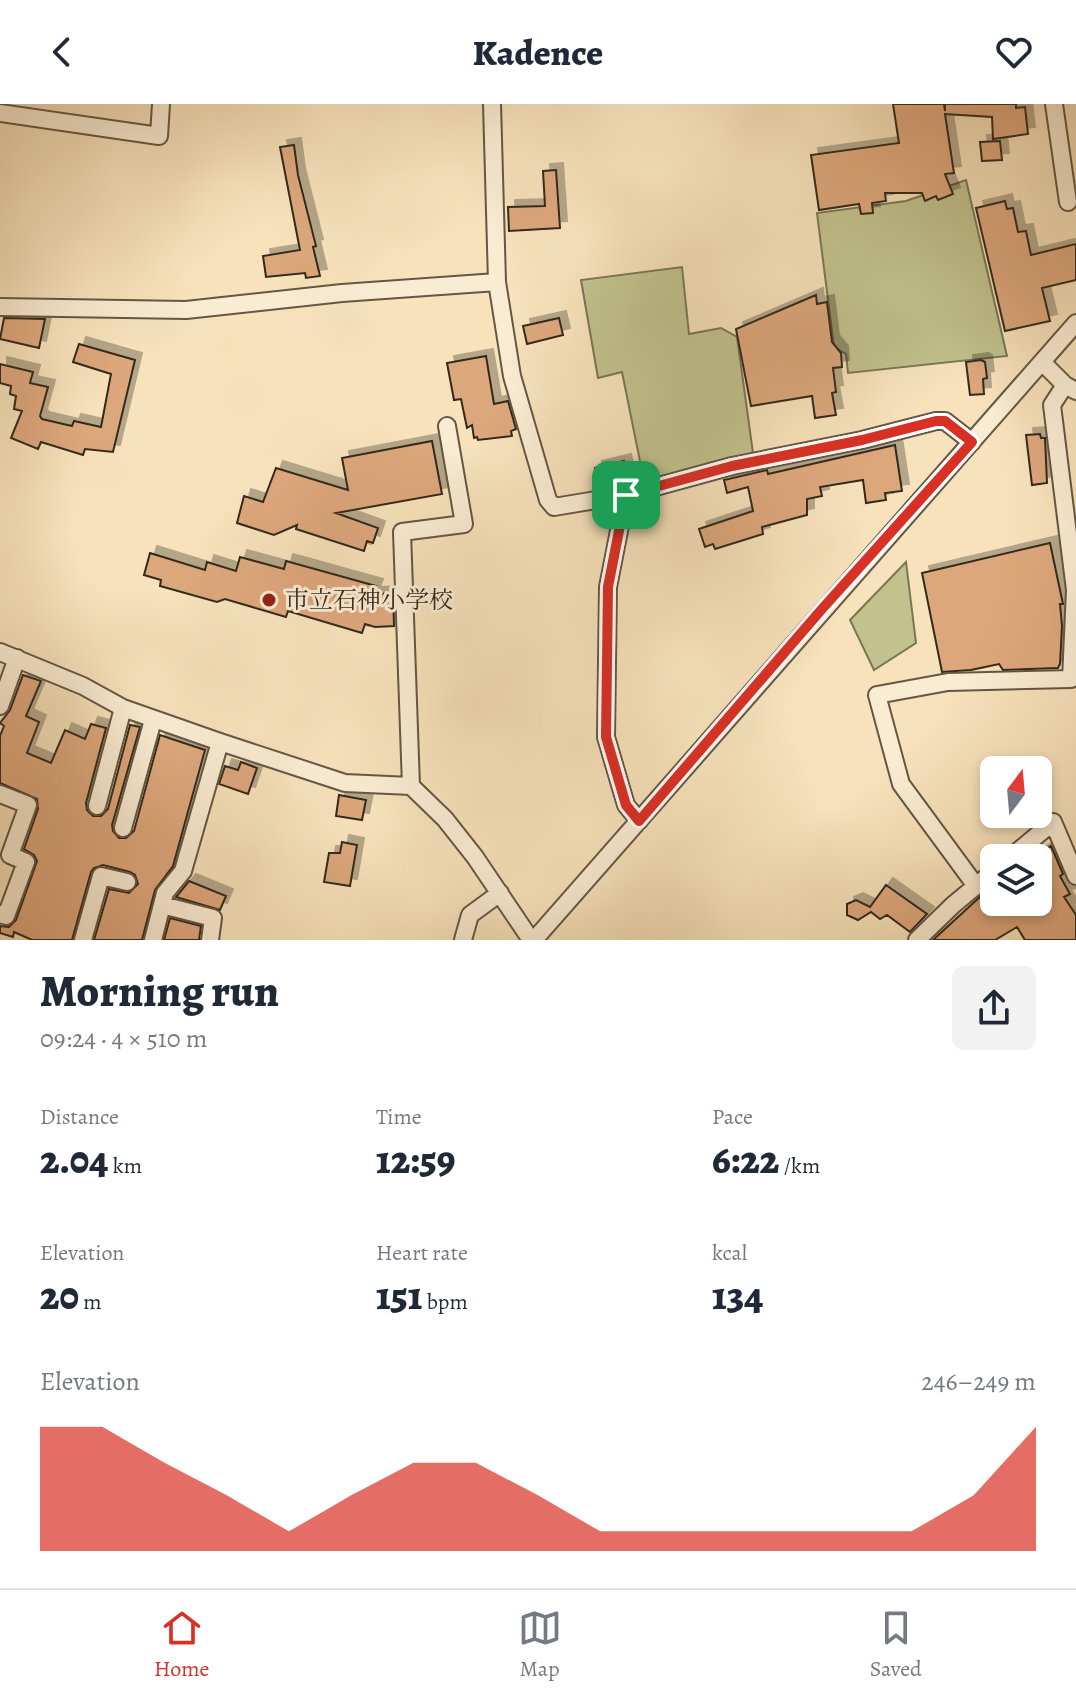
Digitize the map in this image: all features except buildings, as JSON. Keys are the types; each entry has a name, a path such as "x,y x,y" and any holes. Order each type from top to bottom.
{"street":[{"path":"0,113 159,136 161,104"},
{"path":"492,104 497,282 512,376 548,500 554,507 626,495 732,466 862,440 936,421 945,421 972,442"},
{"path":"1054,104 1068,202"},
{"path":"0,307 186,310 342,293 497,282"},
{"path":"0,652 83,686 153,720 345,783 411,786 445,819 533,940 1076,323"},
{"path":"976,886 901,784 877,695 948,682 1071,679 1075,590 1052,405 1070,388 1042,362"},
{"path":"411,786 402,532 464,524 447,426"},
{"path":"626,495 608,587 606,737 626,805 639,821"},
{"path":"0,706 17,658"},
{"path":"97,806 123,708"},
{"path":"123,828 153,720"},
{"path":"153,940 165,893 183,871 220,742"},
{"path":"0,794 28,805 10,855 26,862 6,916 0,914"},
{"path":"1027,844 1053,822 1076,876"},
{"path":"83,940 101,876 127,882"},
{"path":"917,940 980,883"},
{"path":"463,940 470,915 500,893"},
{"path":"162,905 213,918 210,940"}],"green space":[{"path":"966,180 1007,356 848,373 846,354 834,347 817,213 906,201"},
{"path":"682,267 689,334 721,328 737,337 753,453 644,481 622,372 598,378 581,280"},
{"path":"906,562 916,643 874,670 850,620"}],"place":[{"name":"市立石神小学校","path":"269,600"}],"route":[{"path":"936,421 945,421 972,442 822,609 639,821 626,805 606,737 608,587 626,495 732,466 862,440 936,421"}]}
